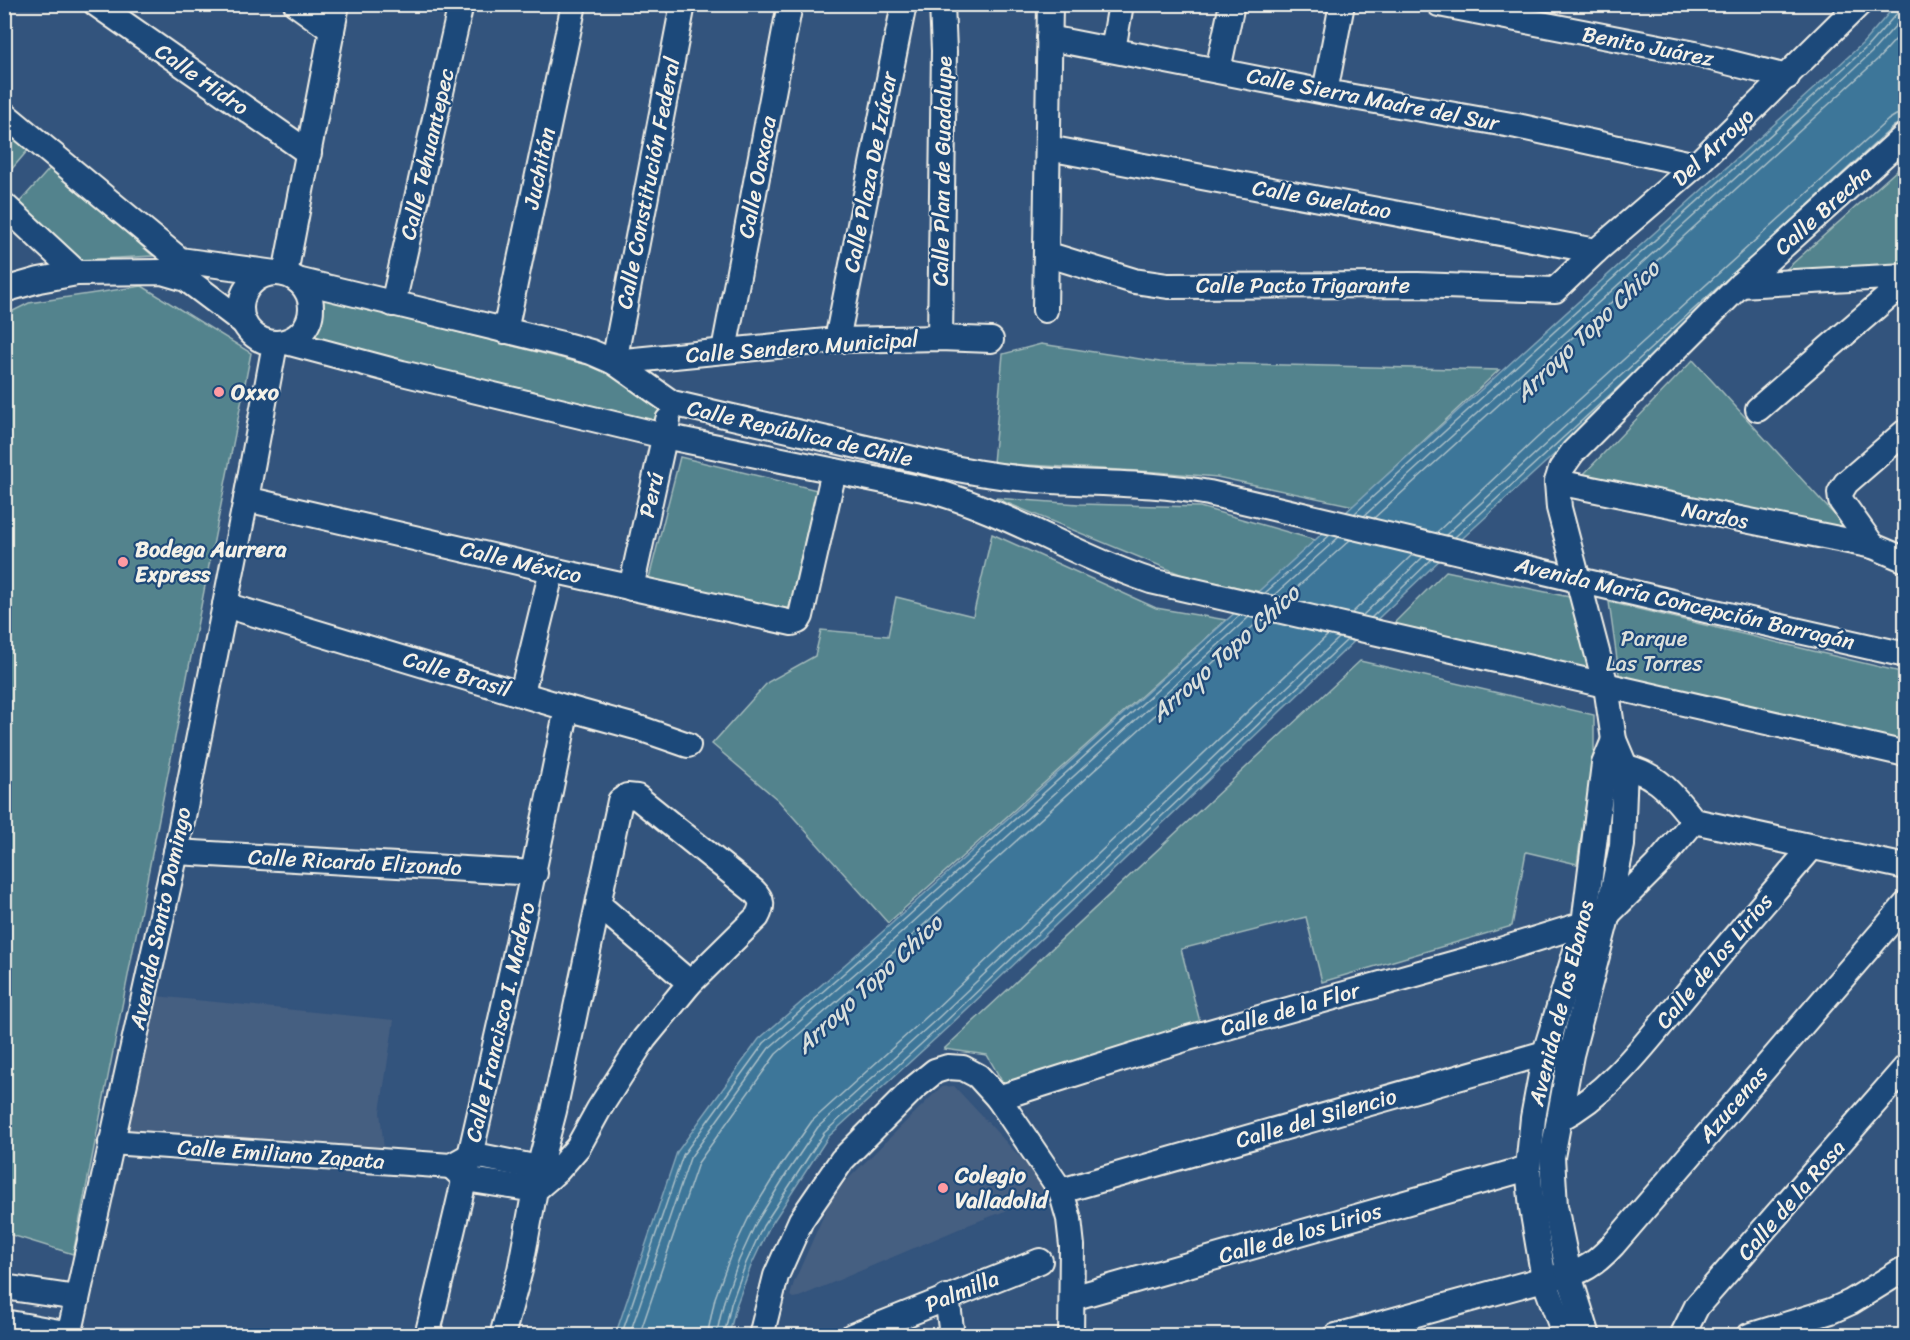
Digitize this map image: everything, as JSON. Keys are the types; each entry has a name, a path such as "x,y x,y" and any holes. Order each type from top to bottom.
{"street":[{"name":"Calle Hidro","path":"96,4 309,153"},
{"path":"296,4 332,30"},
{"path":"286,276 337,4"},
{"name":"Calle Tehuantepec","path":"393,304 461,4"},
{"name":"Juchitán","path":"505,331 574,4"},
{"name":"Calle Constitución Federal","path":"614,363 683,4"},
{"name":"Calle Oaxaca","path":"724,350 790,4"},
{"name":"Calle Plaza De Izúcar","path":"837,340 904,4"},
{"name":"Calle Plan de Guadalupe","path":"940,338 944,51 942,4"},
{"path":"1045,310 1050,4"},
{"path":"1113,50 1121,4"},
{"path":"1218,70 1232,4"},
{"path":"1325,92 1342,4"},
{"name":"Benito Juárez","path":"1439,4 1695,54 1786,77"},
{"name":"Del Arroyo","path":"1561,285 1596,251 1696,165 1859,4"},
{"name":"Calle Sierra Madre del Sur","path":"1049,38 1325,92 1517,126 1696,165"},
{"path":"4,114 176,267 186,279 243,322"},
{"name":"Calle Brecha","path":"1557,482 1561,470 1573,452 1740,285 1905,135"},
{"name":"Calle Guelatao","path":"1048,148 1596,251"},
{"path":"4,205 76,273"},
{"name":"Calle Pacto Trigarante","path":"1046,254 1134,281 1168,286 1418,285 1551,291 1561,285"},
{"path":"4,290 76,273 162,272 176,267"},
{"name":"Calle República de Chile","path":"176,267 286,276 562,344 591,352 614,363 672,403 974,473 1052,481 1172,486 1464,552"},
{"path":"286,276 305,288 310,298 309,321 295,338 280,343 256,338 248,331 240,313 244,293 256,279 286,276"},
{"path":"1740,285 1905,276"},
{"path":"1758,409 1905,281"},
{"name":"Calle Sendero Municipal","path":"614,363 837,340 940,338 991,340"},
{"name":"Calle República de Chile","path":"280,343 664,436 933,491 1003,515 1129,574 1151,581 1606,686"},
{"name":"Avenida Santo Domingo","path":"69,1335 176,852 246,499 280,343"},
{"name":"Perú","path":"631,588 672,403"},
{"path":"1873,546 1841,501 1840,493 1846,483 1905,431"},
{"name":"Calle México","path":"246,499 631,588 796,622 801,616 834,471"},
{"path":"1557,482 1559,508 1606,686 1614,740 1614,765 1622,845 1608,914 1571,1055 1552,1157 1556,1206 1569,1275 1588,1335"},
{"name":"Nardos","path":"1557,482 1873,546 1905,560"},
{"name":"Avenida María Concepción Barragán","path":"1464,552 1905,655"},
{"path":"522,693 552,570"},
{"name":"Calle Brasil","path":"225,604 639,728 688,745"},
{"path":"1606,686 1905,754"},
{"name":"Calle Francisco I. Madero","path":"427,1335 461,1167 535,873 567,708"},
{"path":"1614,765 1654,778 1677,799 1694,821 1905,867"},
{"name":"Avenida de los Ebanos","path":"1565,1335 1544,1279 1528,1168 1533,1118 1545,1053 1584,924 1614,765"},
{"path":"502,1335 542,1178 554,1111 620,801 632,795 754,891 762,902 762,908 757,917 690,983 645,1039 599,1108 578,1147 542,1178"},
{"path":"1584,924 1608,914 1656,866 1694,821"},
{"name":"Calle de los Lirios","path":"1559,1119 1586,1103 1607,1084 1812,846"},
{"name":"Calle Ricardo Elizondo","path":"176,852 535,873"},
{"name":"Azucenas","path":"1336,1335 1544,1279 1569,1275 1592,1266 1613,1245 1905,904"},
{"path":"599,905 690,983"},
{"name":"Calle de la Flor","path":"998,1098 1188,1038 1584,924"},
{"name":"Calle del Silencio","path":"1062,1191 1545,1053 1571,1055"},
{"path":"761,1335 776,1276 801,1220 842,1160 914,1088 935,1071 948,1067 963,1068 978,1076 998,1098 1062,1191 1070,1228 1071,1335"},
{"name":"Calle de la Rosa","path":"1682,1335 1697,1306 1905,1067"},
{"name":"Calle Emiliano Zapata","path":"111,1142 461,1167 542,1178"},
{"name":"Calle de los Lirios","path":"1072,1298 1528,1168"},
{"name":"Palmilla","path":"852,1335 1040,1261"},
{"path":"1749,1335 1831,1311 1851,1302 1901,1271"},
{"path":"4,1287 77,1299"},
{"path":"947,1297 952,1335"},
{"path":"4,1322 69,1335"}],"shaded area":[{"path":"156,996 394,1020 380,1112 384,1149 126,1136"},
{"name":"Colegio Valladolid","path":"954,1086 1043,1182 1050,1194 968,1225 799,1297 790,1296 830,1201 845,1182 941,1087"}],"green space":[{"path":"5,130 28,150 5,177"},
{"path":"1905,163 1905,263 1782,273"},
{"path":"52,166 153,256 82,260 18,204"},
{"path":"142,286 251,353 73,1254 5,1233 5,315 29,303"},
{"path":"319,297 620,373 664,411 660,423 312,340"},
{"path":"1041,344 1160,362 1499,370 1354,506 1217,477 993,463 1003,354"},
{"path":"1693,360 1851,533 1580,478"},
{"path":"680,457 817,490 787,615 648,582"},
{"path":"995,498 1079,504 1200,507 1315,540 1266,593 1185,576"},
{"path":"992,534 1156,608 1226,620 888,923 778,800 712,744 768,682 815,656 821,630 888,636 896,597 973,616"},
{"path":"1446,571 1574,598 1594,676 1393,624"},
{"name":"Parque Las Torres","path":"1609,602 1905,673 1905,748 1620,681"},
{"path":"1360,661 1594,715 1594,751 1577,864 1526,852 1512,926 1322,982 1306,917 1181,949 1200,1022 1003,1083 987,1055 944,1049"}],"water":[{"name":"Arroyo Topo Chico","path":"1896,5 1905,5 1906,133 1465,536 947,1028 828,1137 769,1228 736,1306 729,1335 615,1336 677,1152 759,1039 880,934 1811,91 1862,44"}],"place":[{"name":"Oxxo","path":"219,392"},
{"name":"Bodega Aurrera Express","path":"123,562"},
{"name":"Colegio Valladolid","path":"943,1188"}]}
